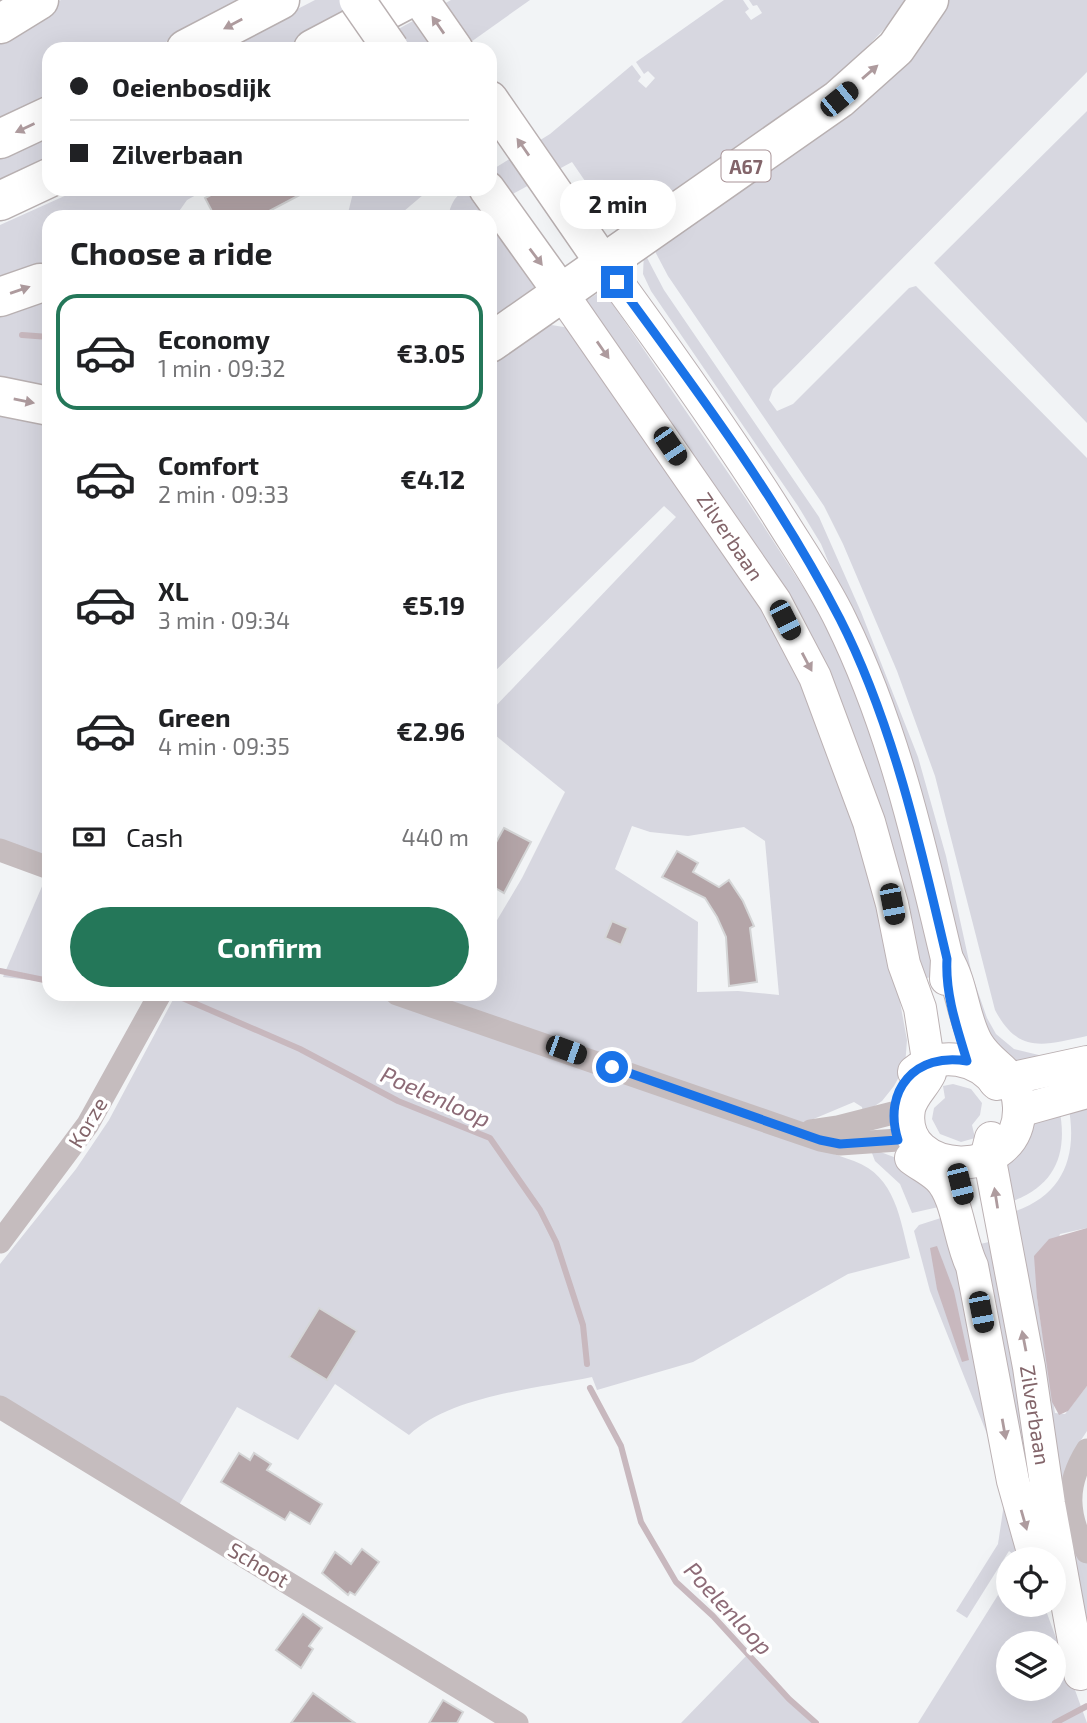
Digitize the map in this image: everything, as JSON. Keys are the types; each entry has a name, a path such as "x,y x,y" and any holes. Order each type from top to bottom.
{"highway":[{"path":"0,24 39,0"},
{"path":"200,42 281,0"},
{"path":"326,42 406,0"},
{"name":"A67","path":"497,338 563,295 839,99 896,48 929,0"},
{"path":"0,139 42,119"},
{"path":"0,201 42,181"},
{"path":"0,296 40,283"},
{"path":"0,396 42,405"}],"main road":[{"path":"357,0 386,42"},
{"path":"421,0 450,42"},
{"path":"497,109 604,264 715,417 817,577 841,620 865,676 912,813 947,959 946,979 1001,1091 1005,1114 988,1143 989,1157"},
{"name":"Zilverbaan","path":"492,196 775,601 815,677 869,822 892,904 904,964 915,986 923,1066"},
{"path":"1019,1111 1007,1142 989,1157 944,1170 902,1130 916,1093 927,1079 923,1066 947,1059 990,1069 1087,1062"},
{"path":"990,1069 1019,1111"},
{"path":"1019,1111 1087,1093"},
{"name":"Zilverbaan","path":"989,1157 1029,1367 1049,1504 1084,1685"},
{"name":"Zilverbaan","path":"944,1170 969,1223 974,1246 972,1266 1013,1481 1032,1547"},
{"name":"Zilverbaan","path":"1054,1617 1084,1685"}],"street":[{"path":"0,850 42,865"},
{"name":"Korze","path":"0,1242 88,1124 156,1001"},
{"path":"412,1001 543,1042 840,1144 902,1130"},
{"name":"Schoot","path":"0,1407 517,1723"},
{"path":"1087,1450 1074,1471 1068,1503 1071,1520 1087,1552"}],"shaded area":[{"path":"61,0 247,0 166,42 42,42 42,101 0,121 0,37"},
{"path":"315,0 382,0 304,42 234,42"},
{"path":"451,0 530,0 471,42 375,42"},
{"path":"724,0 743,0 749,9 745,12 751,20 762,13 757,5 753,6 749,0 908,0 881,32 818,91 746,143 637,215 634,216 624,208 596,197 572,162 492,205 495,210 450,210 457,196 497,196 497,167 550,134 632,65 641,77 638,81 646,88 655,78 648,71 644,74 636,62"},
{"path":"946,0 1087,0 1087,72 773,389 769,400 777,411 793,404 909,288 916,286 1087,458 1087,1036 1045,1044 1023,1040 1013,1034 995,1010 935,776 897,671 843,544 824,506 668,276 649,240"},
{"path":"1087,111 1087,423 934,263"},
{"path":"42,137 42,170 0,190 0,157"},
{"path":"64,196 194,196 187,200 180,210 42,210 42,273 0,288 0,225"},
{"path":"352,196 422,196 405,210 349,210"},
{"path":"497,214 538,285 497,314"},
{"path":"644,252 664,290 819,517 861,612 918,757 946,856 972,975 987,1018 996,1034 1014,1049 1047,1057 1015,1062 986,1040 889,708 821,544 798,506 651,291 643,274"},
{"path":"603,290 746,499 836,638 875,731 939,975 919,980 874,801 584,302"},
{"path":"42,294 42,397 0,388 0,306"},
{"path":"545,324 570,328 759,598 826,731 884,915 907,1040 905,1066 894,1086 882,1101 863,1114 862,1107 854,1102 804,1123 440,1001 497,1001 497,920 522,878 565,792 497,737 497,705 676,517 664,506 497,669 497,352","holes":["632,826 650,832 688,836 744,827 765,841 779,995 738,991 697,992 698,922 615,869"]},
{"path":"0,410 42,419 42,855 0,840"},
{"path":"42,886 42,981 3,977"},
{"path":"172,1001 393,1001 854,1161 868,1168 888,1188 899,1215 910,1258 848,1274 693,1362 597,1390 592,1377 471,1402 427,1422 409,1435 335,1384 298,1440 237,1407 179,1505 0,1396 0,1264 76,1169 109,1120"},
{"path":"953,1084 971,1089 982,1103 980,1115 972,1125 975,1138 961,1142 940,1134 932,1119 934,1108 945,1098 943,1086"},
{"path":"1087,1099 1087,1228 1060,1234 1037,1298 1055,1413 1065,1414 1087,1386 1087,1431 1077,1446 1087,1560 1087,1655 1006,1214 1041,1198 1053,1187 1068,1159 1071,1124 1068,1104"},
{"path":"1059,1107 1062,1141 1054,1168 1046,1180 1035,1189 1004,1204 1006,1161 1031,1124"},
{"path":"870,1148 899,1159 943,1206 912,1213 900,1184 875,1161"},
{"path":"947,1216 1016,1547 996,1547 1005,1497 991,1444 930,1291 914,1231 919,1225"},
{"path":"1087,1228 1087,1386 1068,1411 1059,1415 1052,1402 1037,1298 1034,1256 1049,1239"},
{"path":"998,1240 1040,1547 1040,1547 980,1244"},
{"path":"937,1246 954,1291 969,1360 962,1362 937,1289 930,1248"},
{"path":"996,1547 996,1572 967,1618 956,1611"},
{"path":"996,1598 996,1617 1048,1617 1053,1631 996,1631 996,1701 1066,1701 1066,1665 1087,1723 918,1723"},
{"path":"748,1654 775,1688 812,1723 681,1723"}],"building":[{"path":"298,196 271,210 211,210 205,198"},
{"path":"504,828 531,842 504,893 497,889 497,840"},
{"path":"677,851 698,863 693,872 719,887 729,880 743,901 754,926 750,928 757,982 729,986 726,937 717,917 705,898 662,877"},
{"path":"612,921 628,928 621,945 605,938"},
{"path":"319,1308 357,1331 327,1380 289,1357"},
{"path":"239,1453 250,1460 254,1453 271,1464 267,1470 322,1504 310,1524 290,1512 285,1520 221,1482"},
{"path":"362,1549 379,1562 355,1595 350,1592 348,1595 322,1573 335,1552 351,1564"},
{"path":"303,1614 322,1628 309,1646 313,1649 301,1668 276,1650"},
{"path":"313,1693 355,1723 291,1723"},
{"path":"443,1700 463,1712 457,1723 429,1723"}],"waterway":[{"path":"22,335 42,336"},
{"name":"Poelenloop","path":"0,971 42,980"},
{"name":"Poelenloop","path":"189,1001 300,1049 398,1101 490,1138 540,1210 556,1242 583,1325 587,1364"},
{"name":"Poelenloop","path":"590,1388 621,1446 641,1522 676,1582 713,1616 789,1699 816,1723"},
{"name":"Poelenloop","path":"1055,1723 1087,1706"}],"route":[{"path":"612,1067 820,1140 840,1144 898,1140 893,1113 898,1095 909,1076 917,1069 938,1061 967,1061 950,1002 946,979 947,959 912,813 867,682 841,620 817,577 715,417 617,282"}]}
